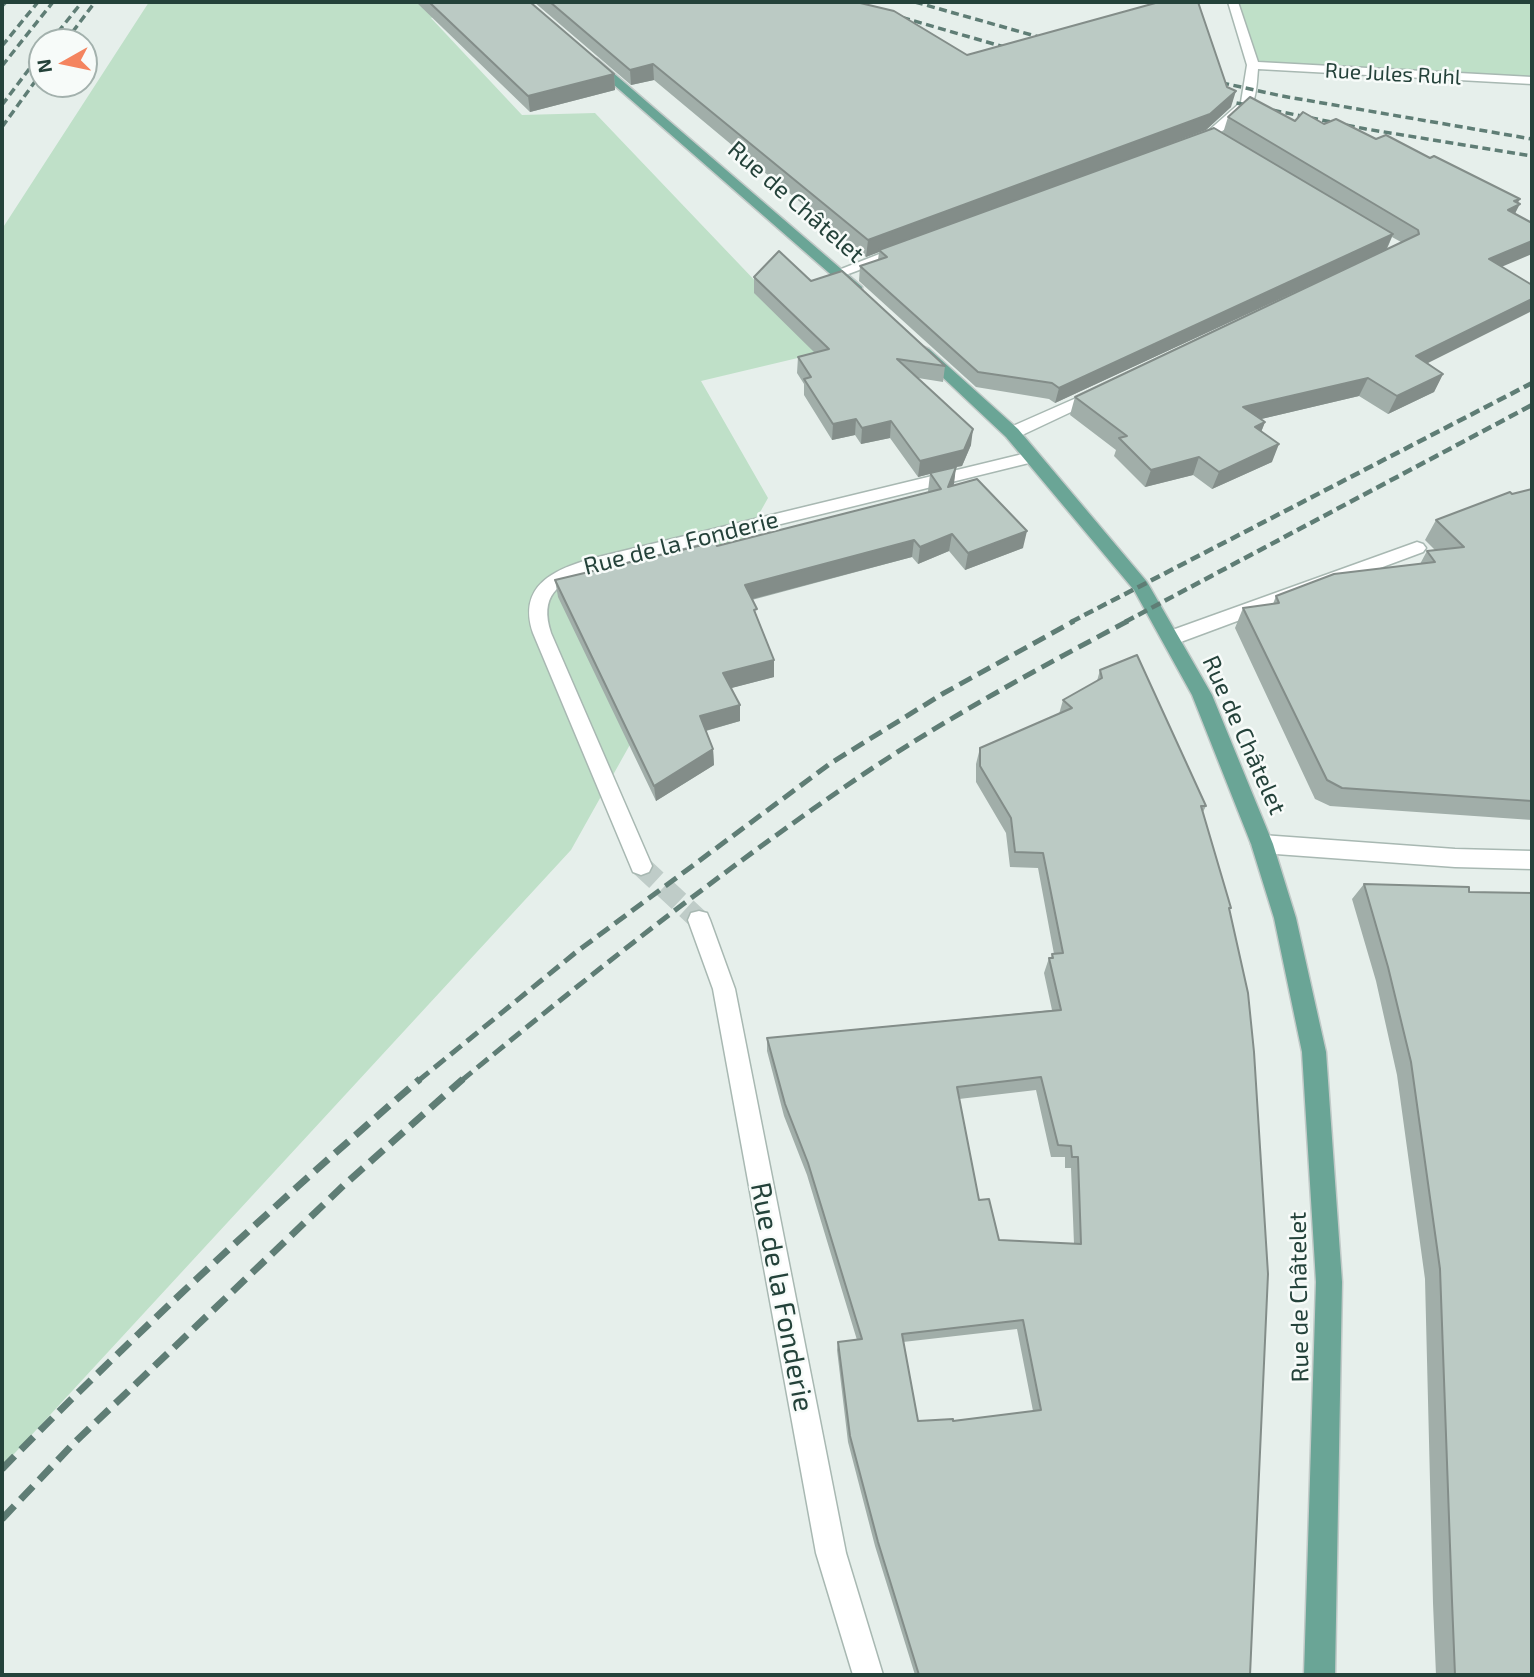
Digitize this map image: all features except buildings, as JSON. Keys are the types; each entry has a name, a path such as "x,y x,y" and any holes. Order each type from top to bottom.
{"main road":[{"name":"Rue de Châtelet","path":"576,46 876,308"},
{"name":"Rue de Châtelet","path":"905,335 1012,433 1141,586 1202,695 1262,844 1284,918 1314,1052 1329,1282 1320,1675"}],"street":[{"path":"1172,149 1217,139 1247,103 1254,65 1233,2"},
{"name":"Rue Jules Ruhl","path":"1254,65 1532,81"},
{"path":"838,273 915,244"},
{"path":"1012,433 1112,387"},
{"name":"Rue de la Fonderie","path":"641,866 542,633 537,611 547,587 568,571 605,561 1031,457"},
{"path":"1171,638 1417,548"},
{"path":"1262,844 1455,858 1532,860"},
{"name":"Rue de la Fonderie","path":"699,920 724,989 831,1553 868,1675"}],"green space":[{"path":"149,2 456,2 462,7 431,18 522,115 595,113 823,352 701,381 768,498 571,850 2,1467 2,229 87,98 98,98 98,81"},
{"path":"1230,2 1532,2 1532,80 1253,65"}],"tunnel":[{"path":"641,866 699,920"}],"railway":[{"path":"2,6 6,2"},
{"path":"2,46 38,2"},
{"path":"2,66 53,2"},
{"path":"61,28 82,2"},
{"path":"76,28 95,2"},
{"path":"915,2 1053,41"},
{"path":"890,14 1018,51"},
{"path":"2,105 28,71"},
{"path":"1209,80 1282,96 1532,139"},
{"path":"2,127 28,91"},
{"path":"1212,98 1366,129 1532,156"},
{"path":"1071,622 1532,383"},
{"path":"1125,622 1532,405"},
{"path":"418,1081 575,953 831,763 944,693 1074,621"},
{"path":"461,1081 652,928 849,784 986,698 1128,621"},
{"path":"2,1469 103,1368 207,1270 420,1079"},
{"path":"2,1519 75,1442 344,1185 463,1079"}]}
